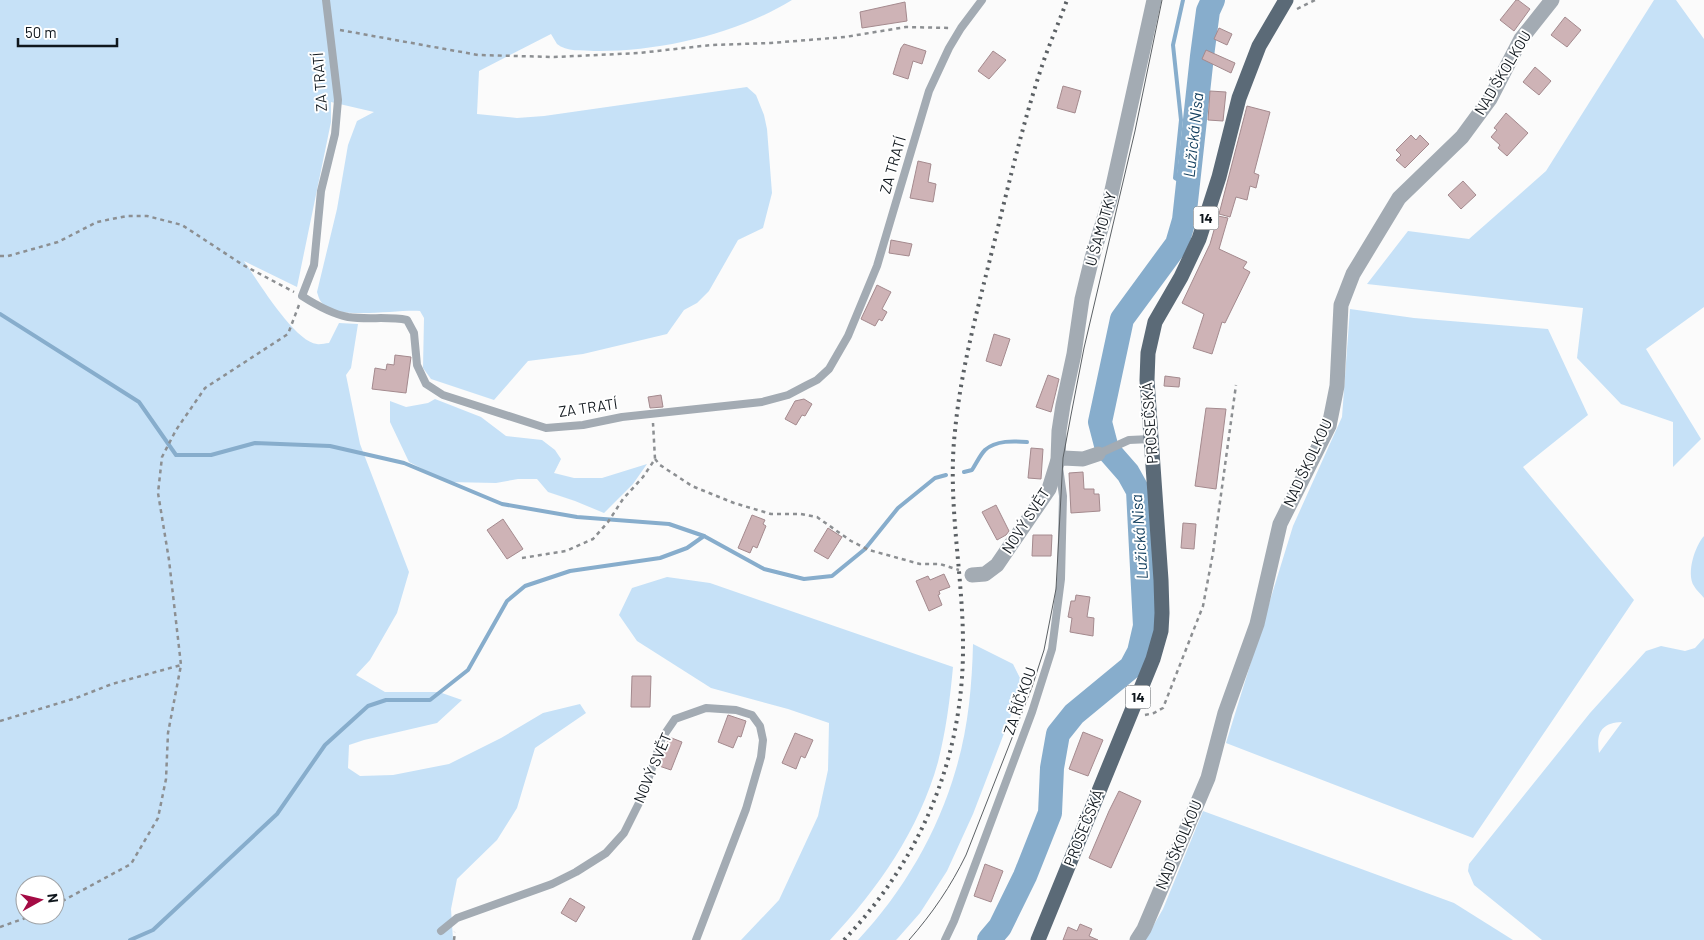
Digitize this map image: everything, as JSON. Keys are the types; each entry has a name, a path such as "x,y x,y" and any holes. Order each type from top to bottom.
{"main road":[{"name":"PROSEČSKÁ","path":"1038,940 1153,659 1161,631 1162,613 1147,380 1148,353 1154,322 1181,277 1199,239 1219,176 1242,91 1260,46 1286,0"}],"street":[{"name":"U ŠAMOTKY","path":"1058,460 1062,405 1074,354 1082,299 1110,199 1154,0"},
{"name":"NAD ŠKOLKOU","path":"1137,940 1144,929 1208,778 1225,713 1257,624 1280,524 1330,426 1337,386 1341,305 1353,274 1400,198 1462,138 1490,99 1521,39 1552,0"},
{"path":"1058,460 1063,458 1083,459 1098,454"},
{"name":"NOVÝ SVĚT","path":"972,575 985,574 997,565 1049,489 1058,460"}],"lane":[{"name":"ZA TRATÍ","path":"326,0 338,100 335,134 321,191 314,265 302,296 320,307 348,317 393,317 407,320 414,334 417,364 426,384 443,396 546,428 583,425 622,417 762,402 788,395 807,386 829,369 848,336 877,266 929,91 949,48 982,0"},
{"path":"1098,454 1129,440 1151,439"},
{"name":"ZA ŘÍČKOU","path":"945,940 954,921 1032,712 1052,649 1061,579 1064,496 1058,460"},
{"name":"NOVÝ SVĚT","path":"441,932 457,918 552,884 576,872 606,853 624,833 643,795 662,738 675,719 706,708 736,710 752,715 760,726 763,740 761,757 746,808 696,940"}],"path":[{"path":"328,28 478,55 554,57 639,53 711,45 771,43 845,37 906,28 961,28"},
{"path":"0,256 8,256 58,242 97,222 127,216 147,216 182,224 243,265 302,296 288,334 205,388 176,430 162,457 158,493 169,560 181,664 168,733 166,778 158,818 131,864 65,900"},
{"path":"1132,710 1145,715 1163,708 1203,606 1213,553 1236,385"},
{"path":"522,558 566,551 593,539 608,522 623,499 643,477 654,460 652,414"},
{"path":"654,460 692,486 734,503 772,514 817,517 851,541 869,550 920,564 940,564 972,575"},
{"path":"0,721 76,698 112,684 181,664"},
{"path":"0,926 15,921"}],"shaded area":[{"path":"0,0 792,0 770,12 722,31 697,39 645,48 594,51 570,49 557,44 551,34 479,71 477,114 517,118 544,116 747,87 756,95 767,129 772,193 763,228 738,240 709,291 697,303 684,310 667,334 583,354 528,361 494,400 431,379 423,368 424,318 420,311 340,312 329,308 319,298 317,292 337,209 348,145 357,121 374,112 331,102 331,122 297,287 244,261 287,322 308,340 318,344 329,343 339,323 358,324 351,368 346,375 360,444 409,572 397,613 370,660 356,675 385,692 439,692 462,700 437,723 349,745 348,768 360,776 393,775 449,764 501,738 543,713 580,704 586,713 535,748 517,808 497,840 457,879 451,909 453,940 0,940"},
{"path":"1654,0 1676,0 1704,39 1704,307 1646,349 1701,439 1673,467 1673,422 1621,404 1577,358 1583,308 1367,284 1408,231 1469,239 1546,171"},
{"path":"1350,309 1414,318 1548,329 1588,415 1523,467 1634,600 1473,838 1226,743 1293,526 1342,417"},
{"path":"435,399 481,417 506,436 542,440 555,450 561,459 554,473 574,478 602,478 647,464 633,484 604,513 548,492 537,479 518,479 496,483 448,482 409,462 390,422 390,401 406,407 428,403"},
{"path":"1704,536 1704,598 1694,586 1691,567 1695,553"},
{"path":"667,577 710,583 953,667 941,750 930,787 920,811 908,835 880,879 830,940 741,940 779,900 818,816 828,770 829,723 788,709 711,688 637,641 619,615 632,588"},
{"path":"1704,638 1704,940 1542,940 1474,885 1468,871 1469,864 1590,713 1646,651 1661,646 1685,651 1695,648","holes":["1622,722 1599,753 1598,740 1602,730 1609,724"]},
{"path":"973,644 1013,664 1023,684 973,814 947,871 920,913 898,938 896,940 858,940 890,902 904,881 929,838 939,816 960,754 972,676"},
{"path":"1203,811 1454,903 1513,940 1145,940 1163,909"}],"building":[{"path":"1516,0 1530,9 1514,31 1500,20"},
{"path":"905,2 907,21 862,28 860,12"},
{"path":"1565,17 1581,30 1567,47 1551,35"},
{"path":"1219,28 1232,34 1227,45 1214,39"},
{"path":"904,44 926,51 922,64 913,61 908,79 893,74"},
{"path":"1206,50 1235,63 1231,73 1202,59"},
{"path":"993,51 1006,60 989,79 978,71"},
{"path":"1535,67 1551,81 1539,95 1523,82"},
{"path":"1063,86 1081,91 1075,113 1057,108"},
{"path":"1210,91 1226,92 1223,121 1208,120"},
{"path":"1247,106 1270,112 1254,173 1259,175 1256,188 1250,186 1247,200 1236,197 1230,217 1219,214"},
{"path":"1506,113 1528,133 1507,156 1498,148 1500,145 1491,137 1497,130 1494,128"},
{"path":"1411,135 1416,140 1420,135 1429,144 1405,168 1396,160 1401,155 1396,150"},
{"path":"918,161 931,164 928,182 936,184 933,202 910,198"},
{"path":"1463,181 1476,195 1461,209 1448,195"},
{"path":"1218,216 1228,218 1219,249 1247,262 1243,268 1250,272 1225,323 1222,322 1212,354 1193,348 1204,314 1182,303 1210,244"},
{"path":"891,240 912,244 909,256 889,253"},
{"path":"877,285 891,292 882,309 887,312 882,321 879,319 875,326 861,319"},
{"path":"994,334 1010,339 1001,366 986,361"},
{"path":"395,355 411,357 406,393 372,389 375,368 386,370 387,364 394,365"},
{"path":"1048,375 1059,379 1051,412 1036,407"},
{"path":"1165,376 1180,378 1179,387 1164,386"},
{"path":"661,395 663,407 650,408 648,397"},
{"path":"804,399 812,404 805,416 802,415 796,425 785,419 795,401"},
{"path":"1206,408 1226,409 1216,489 1195,486"},
{"path":"1031,448 1043,449 1041,479 1028,478"},
{"path":"1083,472 1084,489 1094,489 1094,494 1099,494 1100,511 1071,513 1069,473"},
{"path":"996,505 1009,531 997,540 982,512"},
{"path":"752,515 765,520 763,524 766,526 757,548 753,546 750,553 738,548"},
{"path":"503,519 523,549 507,559 487,530"},
{"path":"1183,523 1196,524 1194,549 1181,548"},
{"path":"828,528 842,537 828,559 814,551"},
{"path":"1033,535 1052,535 1051,556 1032,556"},
{"path":"944,574 950,587 939,591 940,594 938,595 942,605 929,611 916,581 928,576 930,580"},
{"path":"1076,595 1090,597 1087,617 1094,618 1093,636 1070,632 1072,618 1068,617 1071,601 1075,601"},
{"path":"632,676 651,676 650,707 631,707"},
{"path":"728,715 746,721 741,737 738,736 733,748 718,742"},
{"path":"1083,732 1103,740 1088,776 1069,769"},
{"path":"795,733 813,740 805,758 801,756 796,769 782,763"},
{"path":"669,737 682,742 671,770 659,766"},
{"path":"1119,791 1141,801 1111,868 1089,858"},
{"path":"985,864 1003,871 991,902 974,896"},
{"path":"570,898 585,907 576,922 561,913"},
{"path":"1080,924 1092,929 1089,936 1098,940 1063,940 1068,927 1077,931"}],"waterway":[{"path":"1183,0 1173,45 1181,120 1175,178 1189,186"},
{"name":"Lužická Nisa","path":"989,940 1000,927 1025,876 1050,813 1052,768 1058,734 1074,714 1131,667 1139,652 1145,626 1138,491 1128,473 1107,449 1100,422 1122,319 1177,244 1184,220 1202,56 1208,11 1213,0"},
{"path":"0,314 139,402 176,455 211,455 255,443 330,446 404,463 502,504 577,517 669,524 704,536"},
{"path":"964,472 972,470 983,452 994,444 1016,441 1027,442"},
{"path":"130,940 153,930 277,814 325,745 368,706 386,700 430,700 468,670 507,601 525,586 570,571 660,558 687,548 704,536 764,569 804,579 832,576 865,549 898,508 935,478 946,475"}],"tram line":[{"path":"909,940 926,920 954,878 966,855 1032,687 1044,650 1056,589 1063,458 1084,348 1135,131 1162,0"}],"railway":[{"path":"844,940 871,909 916,841 933,804 946,766 956,727 961,686 963,644 953,484 953,458 958,408 976,315 1023,129 1036,83 1067,0"}]}
